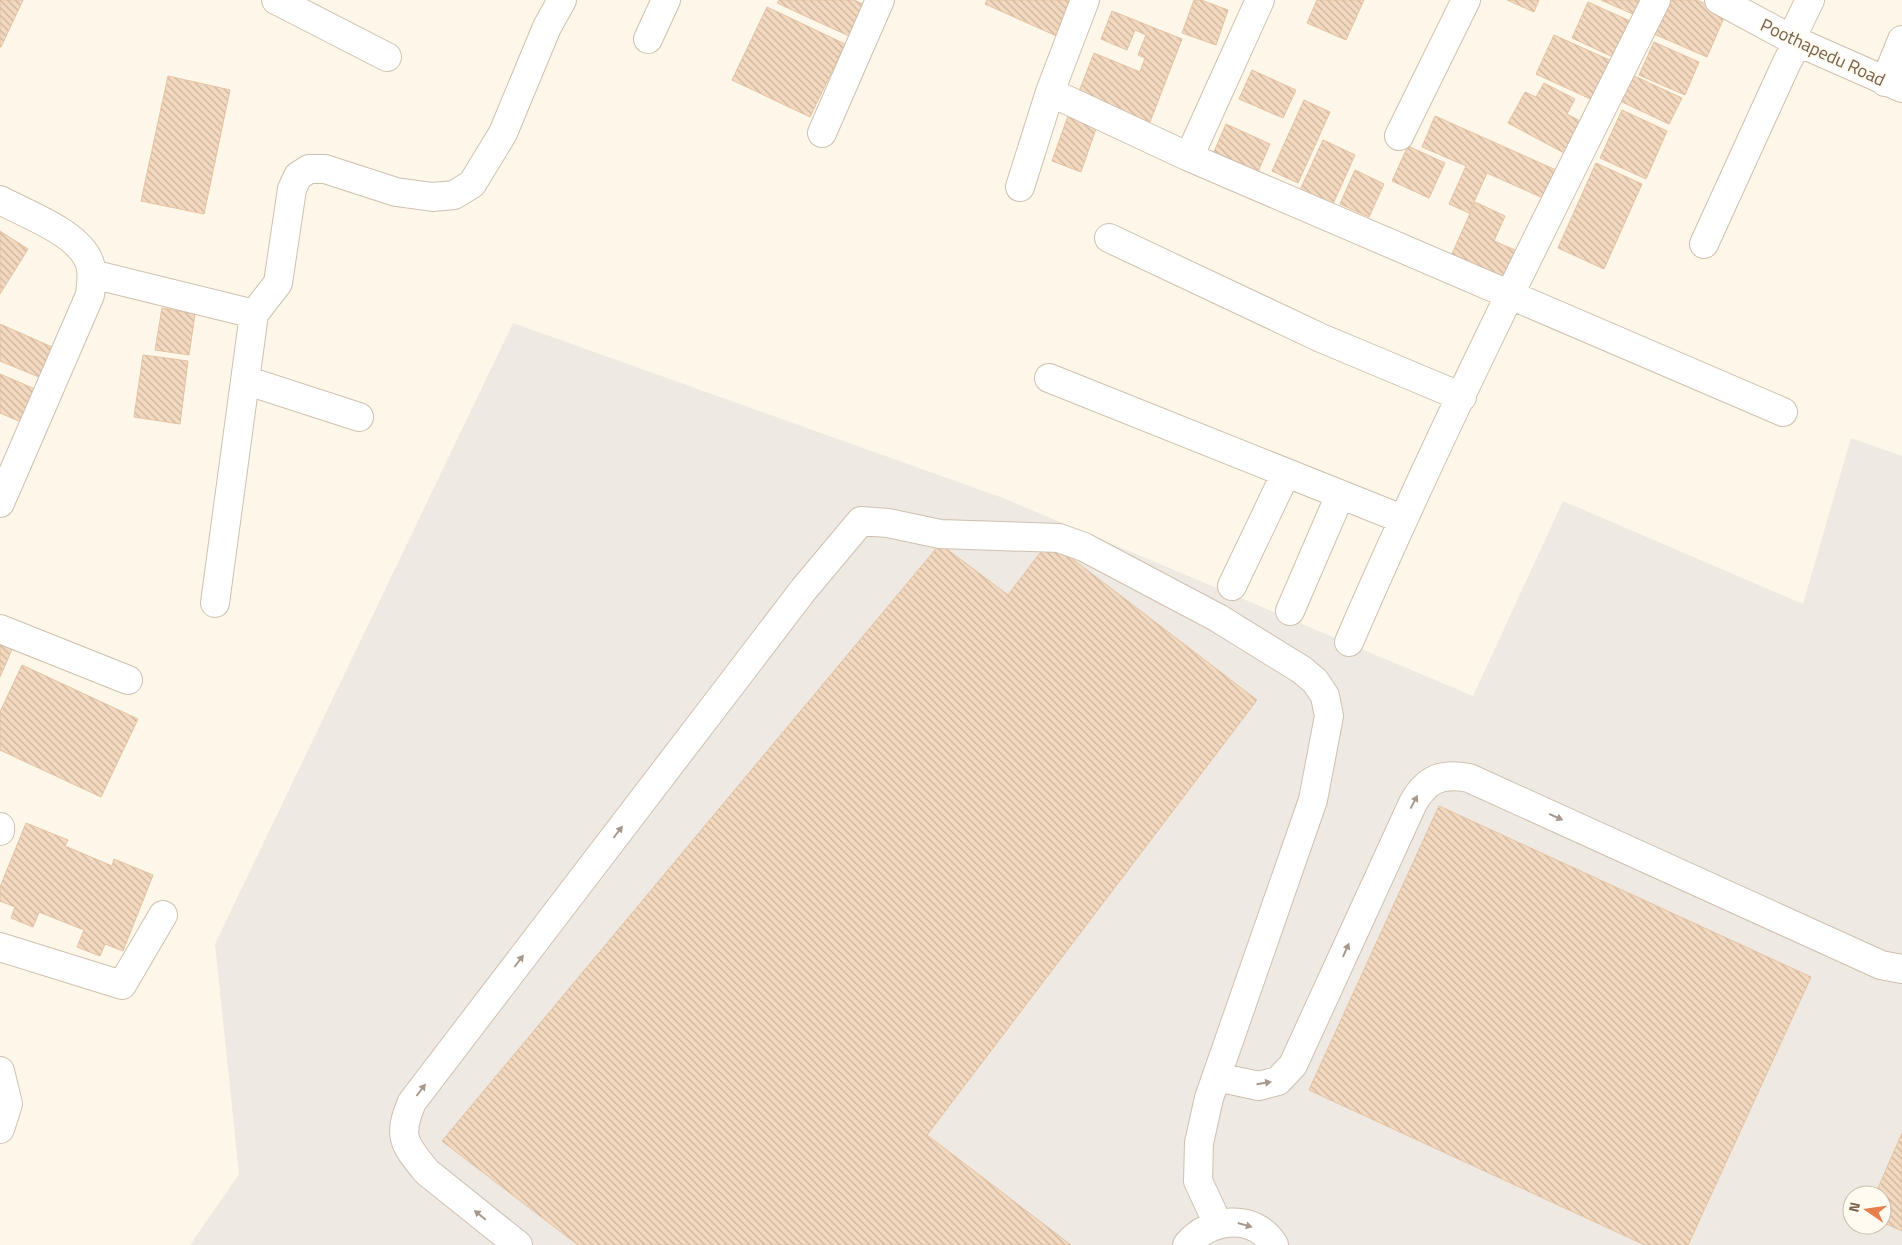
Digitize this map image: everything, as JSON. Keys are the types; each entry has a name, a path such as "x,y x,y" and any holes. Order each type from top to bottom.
{"street":[{"path":"276,0 387,57"},
{"path":"215,603 254,314 278,283 292,189 298,176 309,170 325,169 396,192 433,196 454,195 472,184 503,133 546,28 562,0"},
{"path":"648,39 666,0"},
{"path":"822,133 880,0"},
{"path":"1020,187 1050,92 1085,0"},
{"path":"1189,157 1260,0"},
{"path":"1399,136 1466,0"},
{"path":"1349,642 1402,519 1462,397 1509,295 1656,0"},
{"name":"Poothapedu Road","path":"1719,0 1749,8 1795,40 1894,85"},
{"path":"1704,244 1786,62 1810,0"},
{"path":"1894,85 1902,40"},
{"path":"1050,92 1189,157 1783,412"},
{"path":"0,200 70,237 87,257 92,274 90,295 0,503"},
{"path":"1109,238 1321,338 1462,397"},
{"path":"92,274 254,314"},
{"path":"1049,378 1402,519"},
{"path":"245,380 359,417"},
{"path":"1232,586 1286,473"},
{"path":"1290,611 1340,495"},
{"path":"518,1245 427,1172 415,1158 405,1143 403,1123 412,1102 804,589 861,521 888,523 940,534 1059,538 1084,547 1218,618 1315,680 1325,696 1329,716 1313,800 1209,1098 1199,1143 1198,1181 1218,1224"},
{"path":"0,629 128,680"},
{"path":"1216,1077 1259,1086 1278,1081 1293,1065 1412,803 1428,784 1451,775 1469,778 1881,965 1902,969"},
{"path":"0,947 122,985 163,914"},
{"path":"0,1070 8,1104 0,1129"},
{"path":"1187,1245 1195,1235 1210,1226 1226,1222 1244,1223 1260,1230 1275,1244"}],"shaded area":[{"path":"513,323 1003,498 1473,696 1563,501 1803,604 1851,438 1902,456 1902,1245 190,1245 239,1174 215,944"}],"building":[{"path":"0,0 23,0 1,47 0,47"},
{"path":"779,0 854,0 863,4 849,36 777,3"},
{"path":"987,0 1078,0 1061,38 985,4"},
{"path":"1194,0 1201,0 1228,10 1216,45 1182,33"},
{"path":"1317,0 1364,0 1346,40 1307,23"},
{"path":"1507,0 1539,0 1534,12"},
{"path":"1601,0 1642,0 1635,15"},
{"path":"1669,0 1697,0 1726,13 1707,57 1654,34"},
{"path":"1588,2 1630,21 1613,57 1572,38"},
{"path":"767,7 845,44 810,117 732,80"},
{"path":"1112,11 1182,39 1150,122 1078,94 1094,53 1140,72 1145,58 1138,55 1146,35 1135,30 1127,50 1101,39"},
{"path":"1554,35 1612,61 1595,101 1536,74"},
{"path":"1654,42 1699,62 1685,95 1639,75"},
{"path":"1252,70 1296,90 1283,118 1239,99"},
{"path":"1632,75 1682,98 1669,124 1620,101"},
{"path":"168,76 230,90 204,214 141,201"},
{"path":"1544,83 1575,99 1567,114 1582,122 1566,154 1508,123 1525,92 1536,97"},
{"path":"1304,100 1330,112 1298,183 1272,171"},
{"path":"1622,110 1667,131 1646,179 1600,158"},
{"path":"1069,113 1098,123 1081,172 1052,161"},
{"path":"1435,116 1556,170 1543,198 1487,173 1469,213 1449,204 1466,166 1422,147"},
{"path":"1226,124 1270,144 1257,174 1213,154"},
{"path":"1323,140 1355,155 1333,204 1300,190"},
{"path":"1408,146 1445,163 1429,198 1392,181"},
{"path":"1596,163 1642,184 1604,269 1558,248"},
{"path":"1355,170 1384,184 1369,217 1340,204"},
{"path":"1475,202 1505,216 1494,241 1520,252 1508,279 1452,254"},
{"path":"0,231 28,249 0,294"},
{"path":"162,308 195,314 189,355 155,350"},
{"path":"0,324 59,350 46,380 0,361"},
{"path":"143,355 188,361 180,424 134,417"},
{"path":"0,374 42,392 28,425 0,413"},
{"path":"1049,541 1257,700 927,1135 1071,1245 578,1245 442,1141 940,544 1008,595"},
{"path":"0,642 13,647 0,677"},
{"path":"22,665 138,719 101,797 0,750 0,712"},
{"path":"1439,806 1811,977 1688,1245 1645,1245 1309,1090"},
{"path":"26,823 68,840 65,846 112,866 114,859 153,875 123,951 105,944 100,956 77,947 84,930 39,912 33,927 11,918 15,907 0,901 0,887"},
{"path":"1902,1133 1902,1231 1892,1226 1892,1185 1879,1185"}]}
